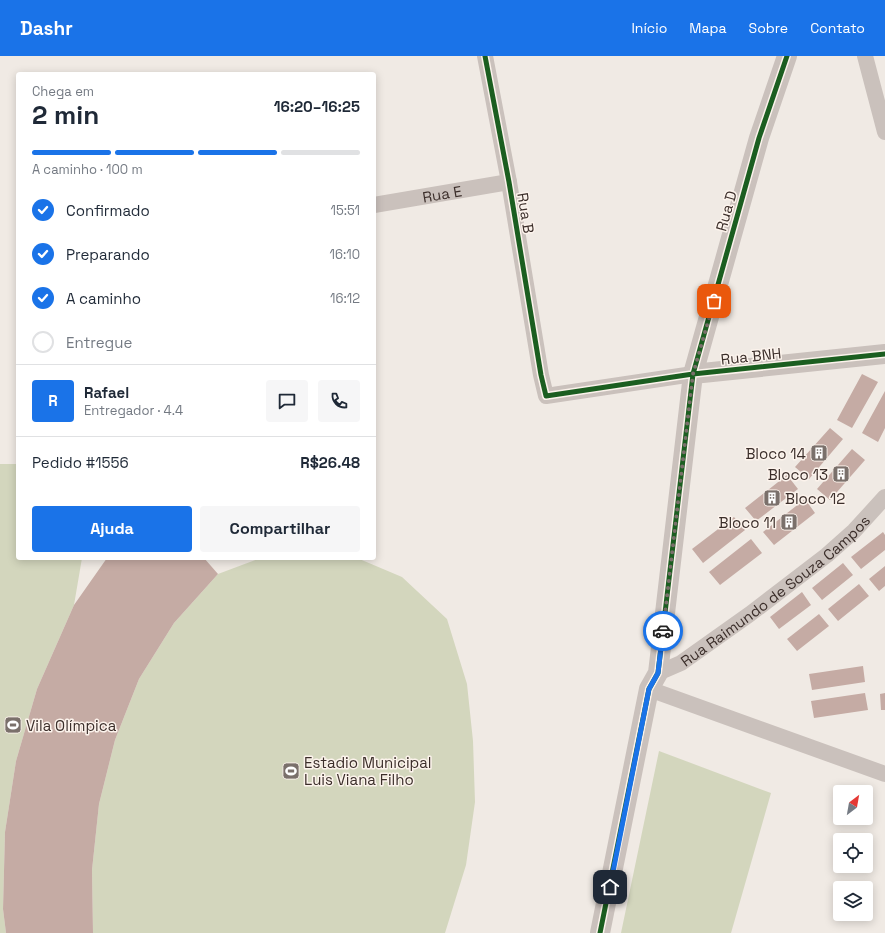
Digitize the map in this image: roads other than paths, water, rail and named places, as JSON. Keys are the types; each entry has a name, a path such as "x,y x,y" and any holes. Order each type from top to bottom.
{"street":[{"name":"Rua B","path":"485,56 509,182 541,375"},
{"name":"Rua D","path":"600,933 654,681 693,374 759,138 787,56"},
{"path":"866,56 885,132"},
{"name":"Rua E","path":"376,205 509,182"},
{"name":"Rua BNH","path":"541,375 546,396 693,374 885,354"},
{"name":"Rua Raimundo de Souza Campos","path":"654,681 750,614 827,555 854,531 885,497"},
{"path":"654,681 885,774"}],"place":[{"name":"Bloco 14","path":"819,453"},
{"name":"Bloco 13","path":"841,474"},
{"name":"Bloco 12","path":"772,498"},
{"name":"Bloco 11","path":"789,522"},
{"name":"Vila Olímpica","path":"13,725"},
{"name":"Estadio Municipal Luis Viana Filho","path":"291,771"}]}
